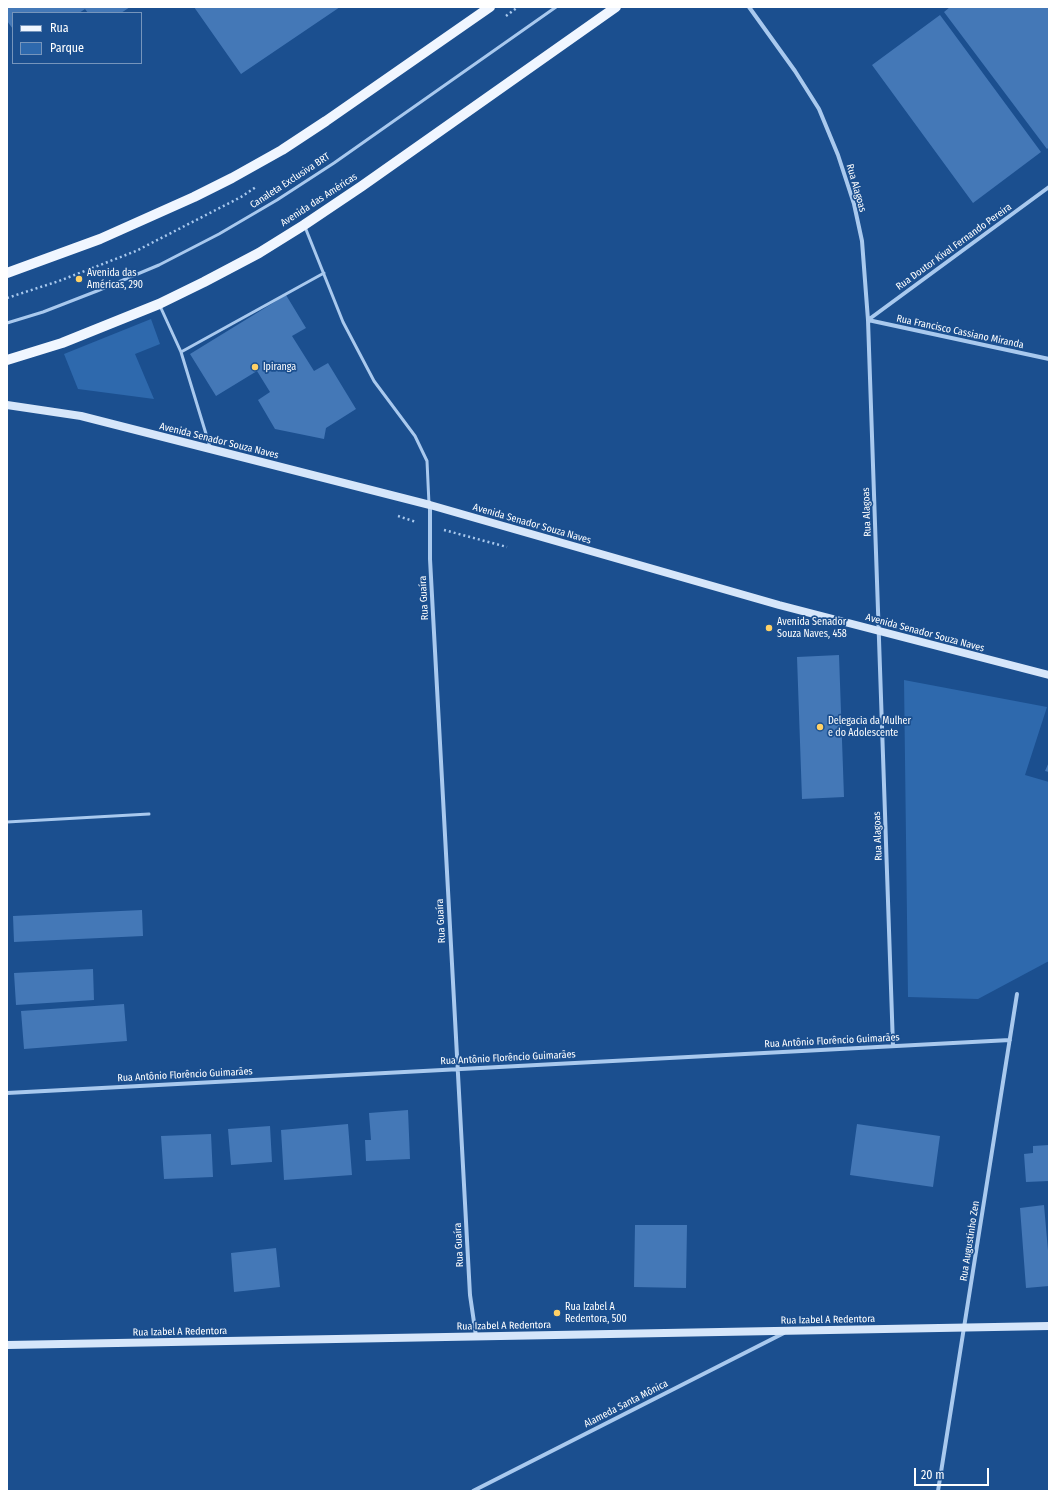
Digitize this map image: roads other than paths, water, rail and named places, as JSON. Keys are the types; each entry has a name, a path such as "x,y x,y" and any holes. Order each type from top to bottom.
{"main road":[{"path":"7,273 100,239 188,200 232,178 282,150 326,121 490,7"},
{"name":"Avenida das Américas","path":"7,360 62,343 159,304 245,260 304,225 616,7"},
{"name":"Avenida Senador Souza Naves","path":"7,405 81,416 430,505 779,605 1049,675"},
{"name":"Rua Izabel A Redentora","path":"7,1345 1049,1326"}],"street":[{"name":"Rua Alagoas","path":"750,7 795,71 819,109 838,154 854,204 862,241 868,320 893,1046"},
{"name":"Rua Doutor Kival Fernando Pereira","path":"868,320 1049,187"},
{"name":"Rua Francisco Cassiano Miranda","path":"868,320 1049,359"},
{"name":"Rua Guaíra","path":"430,505 430,559 470,1294 476,1337"},
{"name":"Rua Augustinho Zen","path":"938,1491 1017,994"},
{"name":"Rua Antônio Florêncio Guimarães","path":"7,1093 1010,1040"},
{"name":"Alameda Santa Mônica","path":"473,1491 787,1331"}],"lane":[{"name":"Canaleta Exclusiva BRT","path":"7,323 43,312 97,291 159,264 219,234 277,200 334,163 556,7"},
{"path":"304,225 343,322 374,381 415,436 427,461 430,505"},
{"path":"180,352 324,273"},
{"path":"159,304 180,352 211,449"},
{"path":"7,822 149,814"}],"place":[{"name":"Avenida das Américas, 290","path":"79,279"},
{"name":"Ipiranga","path":"255,367"},
{"name":"Avenida Senador Souza Naves, 458","path":"769,628"},
{"name":"Delegacia da Mulher e do Adolescente","path":"820,727"},
{"name":"Rua Izabel A Redentora, 500","path":"557,1313"}]}
